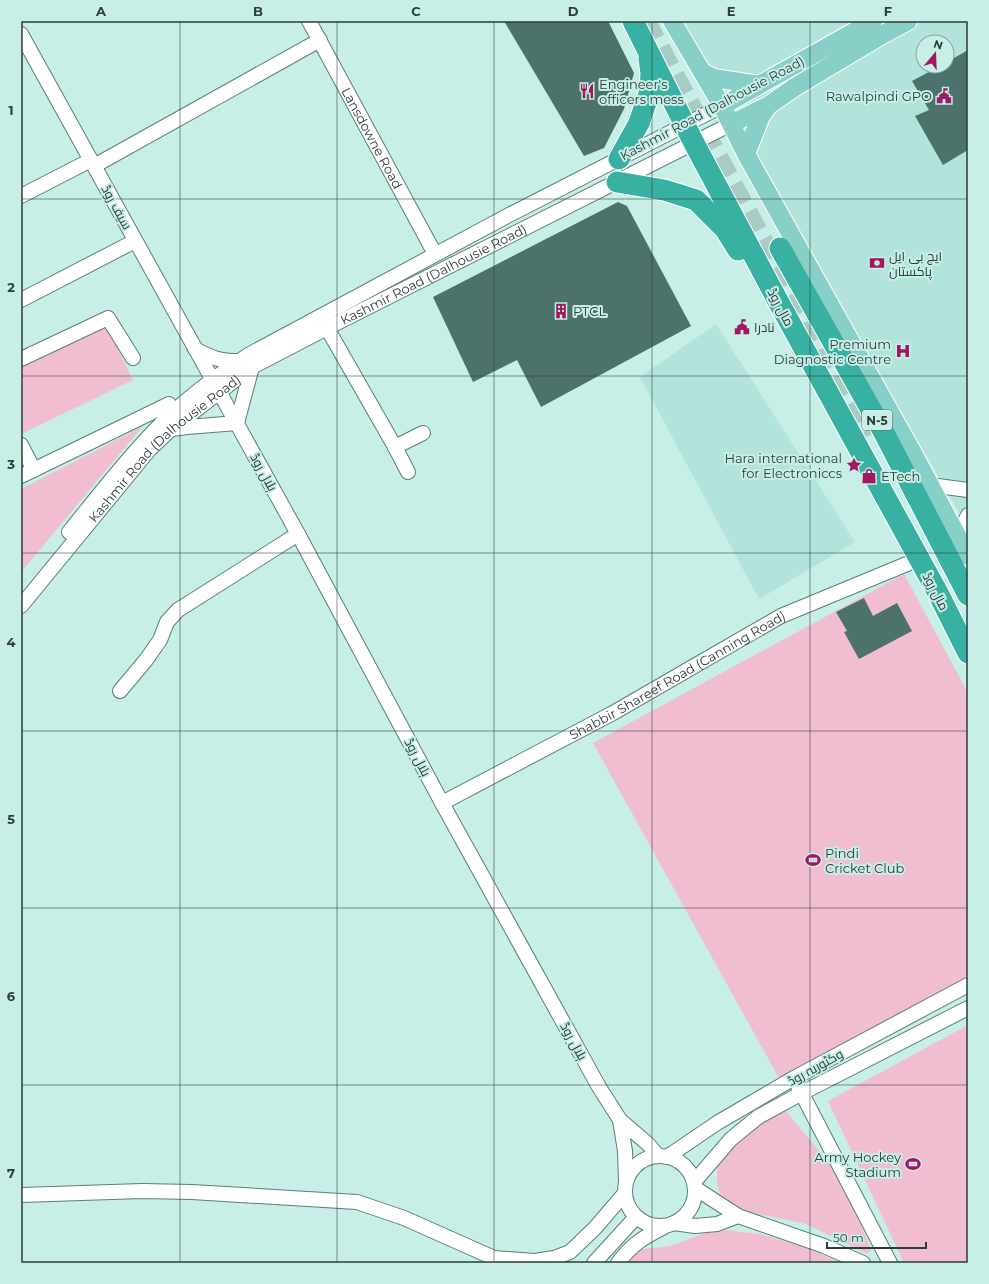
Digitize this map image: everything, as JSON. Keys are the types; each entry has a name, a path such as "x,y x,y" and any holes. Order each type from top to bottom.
{"highway":[{"name":"مال روڈ","path":"633,21 690,134 778,300 918,559 938,593 968,653"},
{"path":"619,158 639,123 650,91 651,73 648,52"},
{"path":"617,182 664,190 696,200 725,229 752,271 778,300"},
{"name":"مال روڈ","path":"780,248 882,429 968,595"}],"main road":[{"path":"672,21 722,106 746,154 968,556"},
{"name":"Kashmir Road (Dalhousie Road)","path":"722,106 873,21"},
{"name":"Kashmir Road (Dalhousie Road)","path":"731,124 769,105 795,87 908,21"},
{"path":"702,72 714,78 758,85"},
{"path":"746,154 761,116 769,105"}],"street":[{"name":"Lansdowne Road","path":"309,21 435,254"},
{"name":"سیف روڈ","path":"21,34 216,386"},
{"path":"21,196 92,163 320,40"},
{"name":"Kashmir Road (Dalhousie Road)","path":"21,591 124,464 162,423 197,392 216,386 327,328 617,182 690,134 722,106"},
{"name":"Kashmir Road (Dalhousie Road)","path":"21,606 141,458 216,386 238,361 435,254 619,158 690,134 731,124"},
{"path":"21,300 135,241"},
{"path":"21,359 108,318 133,358"},
{"path":"327,328 408,472"},
{"path":"195,348 212,358 224,361 238,361"},
{"path":"170,430 186,427 237,423 252,367"},
{"name":"ہلال روڈ","path":"216,386 298,534 442,803 599,1087 620,1120 663,1157"},
{"path":"21,476 169,404"},
{"path":"395,447 423,433"},
{"path":"21,444 34,470"},
{"path":"930,485 968,490"},
{"path":"958,537 968,515"},
{"path":"120,691 146,660 160,640 167,622 178,610 298,534"},
{"name":"Shabbir Shareef Road (Canning Road)","path":"442,803 613,713 781,616 918,559"},
{"name":"وکٹوریہ روڈ","path":"663,1157 717,1123 794,1078 968,985"},
{"name":"وکٹوریہ روڈ","path":"694,1185 731,1139 758,1117 968,1008"},
{"path":"794,1078 890,1263"},
{"name":"ہلال روڈ","path":"620,1120 625,1151 625,1187"},
{"path":"21,1195 142,1191 192,1192 357,1202 404,1218 494,1258 535,1261 554,1258 570,1252 595,1228 625,1187 638,1164 663,1157 679,1162 688,1170 694,1185 693,1203 686,1215 670,1225 645,1236 626,1252 618,1263"},
{"path":"694,1185 738,1216 824,1246 863,1263"},
{"path":"625,1187 628,1206 636,1217 650,1225 695,1226 717,1224 738,1216"},
{"path":"594,1263 636,1217"}],"shaded area":[{"path":"676,21 968,21 968,528"},
{"path":"716,324 855,542 759,599 640,377"},
{"path":"107,326 133,380 23,433 21,429 21,366"},
{"path":"142,427 22,571 21,489"},
{"name":"Pindi Cricket Club","path":"904,574 968,693 968,977 779,1078 593,743"},
{"name":"Army Hockey Stadium","path":"968,1025 968,1263 904,1263 828,1101"},
{"path":"784,1109 831,1165 851,1199 871,1250 869,1252 866,1253 806,1224 736,1209 722,1201 717,1183 717,1161 731,1142 748,1133"},
{"path":"716,1229 760,1234 804,1247 842,1263 628,1263 635,1250 670,1246"}],"building":[{"name":"Engineer's officers mess","path":"504,21 608,21 634,73 624,109 604,148 584,156"},
{"name":"Rawalpindi GPO","path":"968,50 968,150 943,165 915,116 929,110 912,81 925,74 955,74 955,57"},
{"name":"PTCL","path":"618,202 627,206 691,326 541,407 517,360 473,382 433,297"},
{"path":"864,598 873,616 897,603 912,631 859,659 844,632 847,631 836,612"}],"tunnel":[{"path":"645,21 820,349 864,438"}],"place":[{"name":"Engineer's officers mess","path":"587,91"},
{"name":"Rawalpindi GPO","path":"944,96"},
{"name":"ایچ بی ایل پاکستان","path":"877,263"},
{"name":"PTCL","path":"561,311"},
{"name":"نادرا","path":"742,327"},
{"name":"Premium Diagnostic Centre","path":"903,351"},
{"name":"Hara international for Electroniccs","path":"854,465"},
{"name":"ETech","path":"869,476"},
{"name":"Pindi Cricket Club","path":"813,860"},
{"name":"Army Hockey Stadium","path":"913,1164"}]}
